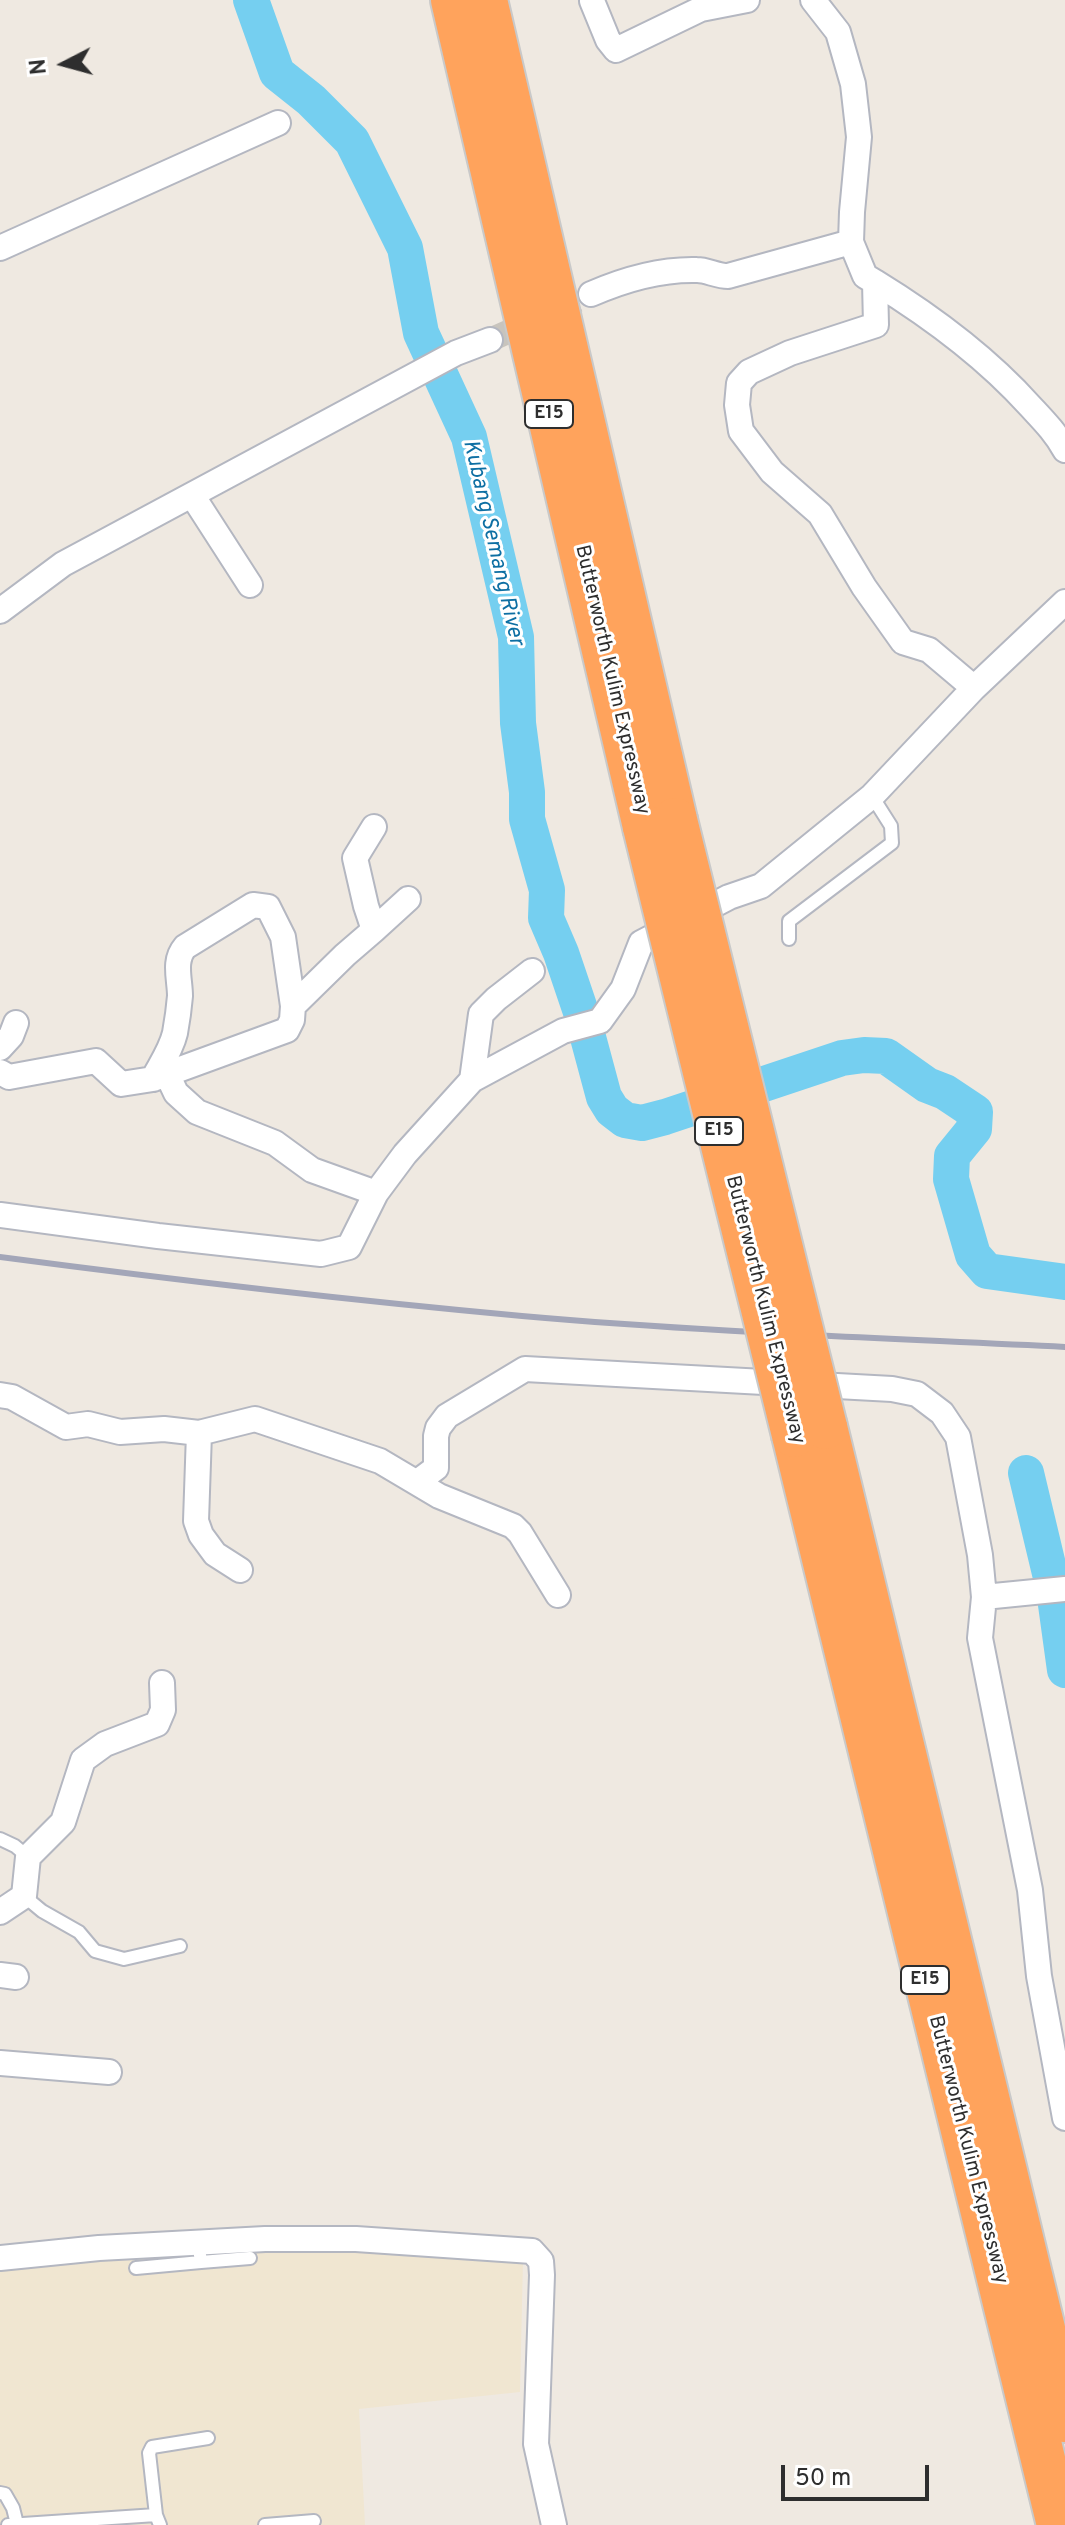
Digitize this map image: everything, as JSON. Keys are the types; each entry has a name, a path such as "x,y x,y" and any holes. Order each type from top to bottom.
{"highway":[{"name":"Butterworth Kulim Expressway","path":"453,0 810,1431 1065,2420"},
{"name":"Butterworth Kulim Expressway","path":"485,0 660,824"},
{"name":"Butterworth Kulim Expressway","path":"810,1431 1059,2525"}],"street":[{"path":"592,1 608,40 616,50 701,9 747,0"},
{"path":"813,0 838,32 853,84 859,137 851,242 865,276 944,326 1008,381 1057,435 1065,450"},
{"path":"0,248 278,123"},
{"path":"591,294 616,283 664,273 700,269 715,276 728,276 851,242"},
{"path":"875,282 876,325 790,353 749,372 739,383 737,405 741,431 772,472 820,514 864,587 903,642 929,650 974,688"},
{"path":"0,611 63,564 456,353 490,340"},
{"path":"192,495 250,585"},
{"path":"0,1215 321,1254 349,1247 376,1193 405,1154 472,1080 563,1031 600,1021 623,989 641,943 729,897 761,886 872,796 974,688 1065,602"},
{"path":"374,827 355,858 374,930"},
{"path":"293,1006 408,899"},
{"path":"0,1072 9,1077 96,1061 121,1084 160,1076 287,1030 292,1020 293,1006 283,937 268,907 253,905 181,952 175,1032 160,1076"},
{"path":"472,1080 481,1014 532,971"},
{"path":"0,1048 11,1036 16,1023"},
{"path":"160,1076 197,1112 275,1143 312,1170 376,1193"},
{"path":"420,1483 436,1468 436,1436 447,1416 525,1369 892,1389 917,1394 942,1413 958,1437 980,1555 984,1597 980,1638 1030,1890 1039,1976 1065,2118"},
{"path":"0,1395 12,1397 66,1427 88,1424 120,1432 164,1429 199,1433 255,1419 380,1461 439,1496 513,1526 558,1595"},
{"path":"199,1433 196,1521 201,1535 215,1554 240,1570"},
{"path":"984,1597 1065,1589"},
{"path":"0,1912 24,1896 28,1857 63,1822 80,1767 88,1755 105,1744 157,1724 163,1710 162,1683"},
{"path":"0,2063 109,2072"},
{"path":"0,2258 200,2252 326,2238 532,2251 541,2261 542,2275 536,2444 554,2525"}],"lane":[{"path":"789,939 789,921 892,843 891,826 872,796"},
{"path":"0,1839 28,1857"},
{"path":"24,1896 42,1911 79,1932 95,1951 124,1959 180,1946"},
{"path":"136,2268 200,2252 250,2258"},
{"path":"8,2525 158,2520 149,2453 152,2447 208,2438"},
{"path":"0,2493 5,2494 13,2508 17,2524"},
{"path":"265,2525 314,2521"}],"shaded area":[{"path":"344,2243 523,2260 520,2392 359,2409 365,2525 0,2525 0,2266"}],"waterway":[{"name":"Kubang Semang River","path":"251,0 277,73 311,100 352,141 405,248 421,333 469,437 516,637 518,723 527,792 527,819 547,890 546,918 582,1015 604,1097 612,1110 625,1120 642,1123 842,1058 886,1056 927,1085 945,1092 975,1112 974,1129 952,1156 951,1179 973,1255 987,1271 1065,1282"},
{"name":"Kubang Semang River","path":"1026,1473 1054,1590 1065,1670"}],"tunnel":[{"path":"490,340 591,294"}],"railway":[{"path":"0,1257 261,1289 590,1322 1065,1347"}]}
